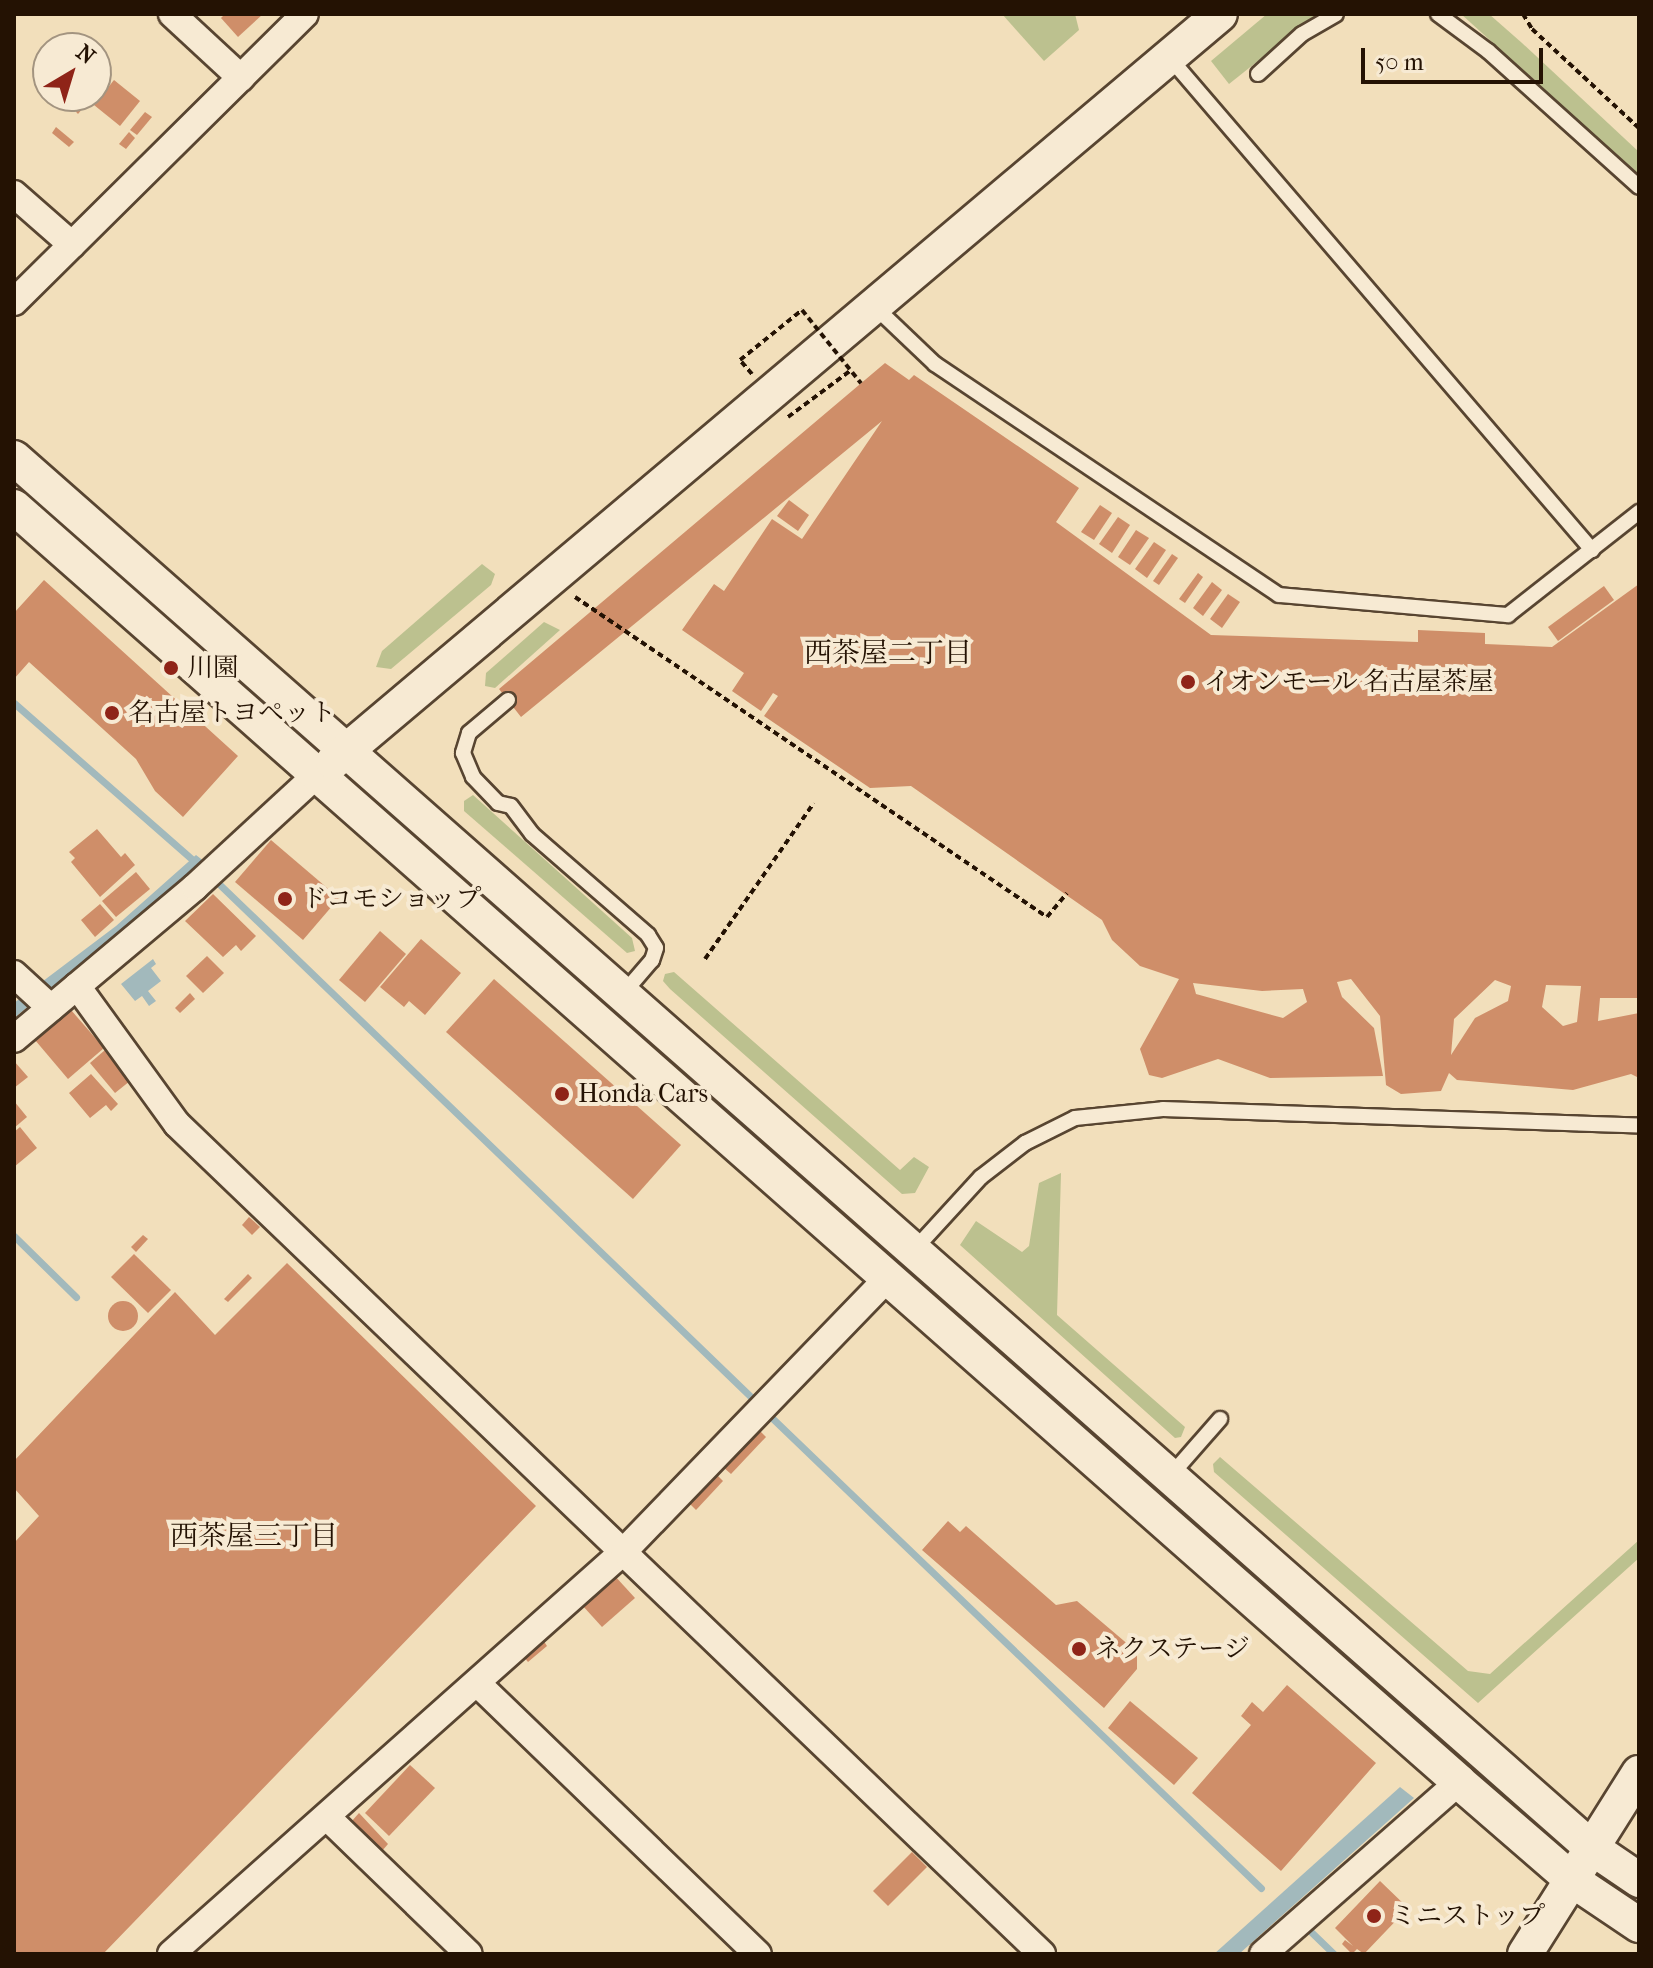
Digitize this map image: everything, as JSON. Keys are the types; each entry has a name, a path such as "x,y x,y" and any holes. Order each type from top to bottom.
{"street":[{"path":"172,14 241,78"},
{"path":"14,302 305,14"},
{"path":"14,1039 34,992 77,986 195,887 348,748 1220,14"},
{"path":"14,194 72,245"},
{"path":"14,458 348,748 622,995 1592,1848 1639,1880"},
{"path":"14,507 314,777 889,1277 1459,1782 1572,1880 1639,1925"},
{"path":"77,986 177,1124 1042,1954"},
{"path":"171,1954 329,1819 624,1551 889,1277"},
{"path":"478,1684 758,1954"},
{"path":"1525,1954 1639,1773"},
{"path":"1263,1954 1459,1782"},
{"path":"329,1819 469,1954"}],"lane":[{"path":"1258,74 1302,34 1336,14"},
{"path":"1438,14 1488,51 1639,187"},
{"path":"1168,57 1592,550"},
{"path":"874,306 935,364 1050,445 1279,595 1508,615 1639,512"},
{"path":"508,700 469,733 463,753 473,777 498,803 511,806 532,834 648,935 656,948 622,995"},
{"path":"913,1250 981,1177 1025,1143 1075,1118 1163,1109 1639,1126"},
{"path":"1170,1476 1220,1419"}],"path":[{"path":"1523,14 1532,29 1639,128"},
{"path":"752,374 740,360 802,310 861,383"},
{"path":"790,419 851,370"},
{"path":"569,593 1047,917 1067,893"},
{"path":"705,959 814,803"}],"green space":[{"path":"1002,14 1075,14 1079,30 1044,61"},
{"path":"1267,14 1317,14 1229,84 1211,61"},
{"path":"1461,14 1489,14 1522,43 1639,152 1639,175"},
{"path":"482,564 495,574 491,585 391,669 376,667 382,651"},
{"path":"544,622 560,630 495,688 485,686 486,673"},
{"path":"473,795 632,938 635,951 627,953 464,811 464,801"},
{"path":"674,972 900,1170 914,1157 929,1167 915,1193 902,1194 670,989 663,981 665,974"},
{"path":"1061,1173 1057,1315 1185,1427 1181,1437 1175,1438 960,1245 976,1221 1022,1252 1029,1246 1039,1183"},
{"path":"1220,1457 1468,1671 1490,1674 1639,1540 1639,1558 1478,1703 1214,1472 1213,1464"}],"water":[{"path":"196,855 205,862 14,1018 14,1003 116,926"},
{"path":"153,959 156,964 151,968 161,981 148,991 156,1001 149,1006 142,996 135,1001 121,984"},
{"path":"1400,1787 1414,1798 1239,1954 1214,1954"}],"building":[{"path":"225,14 263,14 238,37 221,18"},
{"path":"114,80 140,101 120,126 103,112 112,112"},
{"path":"145,112 152,117 137,135 130,130"},
{"path":"56,127 74,142 69,147 52,133"},
{"path":"129,132 135,138 126,149 119,144"},
{"name":"イオンモール 名古屋茶屋","path":"885,363 909,380 914,375 1079,488 1056,522 1211,635 1418,642 1418,630 1485,633 1485,644 1552,647 1639,584 1639,998 1600,998 1598,1021 1639,1013 1639,1078 1631,1074 1573,1090 1457,1080 1449,1073 1441,1091 1401,1094 1386,1085 1380,1016 1351,979 1337,982 1342,997 1374,1028 1383,1076 1270,1078 1218,1059 1162,1078 1149,1075 1140,1049 1179,979 1140,966 1112,940 1102,920 911,786 870,788 764,716 778,696 773,693 761,711 732,691 744,673 682,630 714,584 724,591 772,519 802,539 882,421 521,717 499,689","holes":["1495,980 1511,986 1508,1001 1475,1018 1451,1055 1454,1019","1193,983 1262,991 1303,989 1307,1002 1283,1018 1196,994","1546,985 1581,986 1577,1022 1563,1026 1542,1007"]},
{"path":"789,500 809,515 798,531 777,516"},
{"path":"1100,505 1112,513 1094,540 1081,532"},
{"path":"1118,517 1130,525 1112,553 1099,544"},
{"path":"1136,530 1149,538 1130,565 1118,557"},
{"path":"1154,542 1166,550 1147,578 1135,569"},
{"path":"1172,554 1178,558 1159,585 1153,581"},
{"path":"1198,573 1203,577 1185,603 1179,599"},
{"path":"44,580 238,756 183,817 155,791 136,759 29,662 14,679 14,613"},
{"path":"1212,582 1222,590 1203,616 1193,608"},
{"path":"1604,586 1614,600 1558,641 1548,627"},
{"path":"1228,594 1240,602 1222,628 1210,619"},
{"path":"97,829 121,857 125,853 135,865 100,897 71,862 75,858 69,852"},
{"path":"271,840 339,898 303,940 235,882"},
{"path":"136,872 150,889 116,917 102,901"},
{"path":"213,894 256,936 241,951 236,945 223,957 185,921"},
{"path":"100,904 114,920 95,937 81,920"},
{"path":"380,931 406,954 365,1002 339,980"},
{"path":"421,939 461,973 425,1015 409,1001 404,1007 380,987"},
{"path":"207,956 224,973 203,993 186,976"},
{"path":"494,979 681,1145 633,1199 446,1032"},
{"path":"190,993 195,999 180,1013 175,1008"},
{"path":"71,1010 104,1048 68,1079 35,1040"},
{"path":"105,1050 130,1081 115,1093 90,1063"},
{"path":"14,1061 28,1077 14,1088"},
{"path":"91,1074 118,1104 111,1111 106,1105 90,1118 69,1093"},
{"path":"14,1101 27,1117 14,1128"},
{"path":"20,1127 37,1148 14,1167 14,1132"},
{"path":"249,1217 260,1227 252,1235 242,1225"},
{"path":"143,1235 148,1239 136,1252 131,1247"},
{"path":"134,1254 171,1290 148,1313 111,1277"},
{"path":"287,1263 536,1506 103,1954 14,1954 14,1543 39,1516 14,1488 14,1461 175,1292 215,1335"},
{"path":"248,1274 252,1278 228,1302 224,1299"},
{"path":"123,1301 134,1305 138,1316 134,1327 123,1331 112,1327 108,1316 112,1305"},
{"path":"759,1430 766,1437 731,1474 723,1467"},
{"path":"716,1474 723,1481 696,1510 689,1503"},
{"path":"948,1521 960,1532 966,1526 1056,1605 1077,1601 1137,1652 1137,1669 1104,1708 922,1550"},
{"path":"614,1575 635,1598 602,1627 582,1605"},
{"path":"543,1640 547,1646 528,1662 524,1657"},
{"path":"1287,1685 1376,1763 1281,1871 1192,1793 1251,1725 1241,1716 1252,1702 1263,1712"},
{"path":"1130,1701 1198,1758 1174,1785 1108,1728"},
{"path":"410,1765 435,1788 389,1836 365,1813"},
{"path":"359,1813 388,1844 382,1851 351,1822"},
{"path":"912,1852 927,1867 888,1906 873,1891"},
{"path":"1380,1881 1408,1908 1364,1954 1357,1949 1352,1954 1342,1944 1345,1940 1353,1946 1335,1928"}],"waterway":[{"path":"14,703 196,863"},
{"path":"218,883 752,1398"},
{"path":"14,1236 76,1297"},
{"path":"770,1416 1261,1888"},
{"path":"1308,1929 1334,1954"}],"place":[{"name":"川園","path":"171,668"},
{"name":"イオンモール 名古屋茶屋","path":"1188,682"},
{"name":"名古屋トヨペット","path":"112,713"},
{"name":"ドコモショップ","path":"285,899"},
{"name":"Honda Cars","path":"562,1094"},
{"name":"ネクステージ","path":"1079,1649"},
{"name":"ミニストップ","path":"1374,1916"}],"district":[{"name":"西茶屋二丁目","path":"888,653"},
{"name":"西茶屋三丁目","path":"254,1536"}]}
